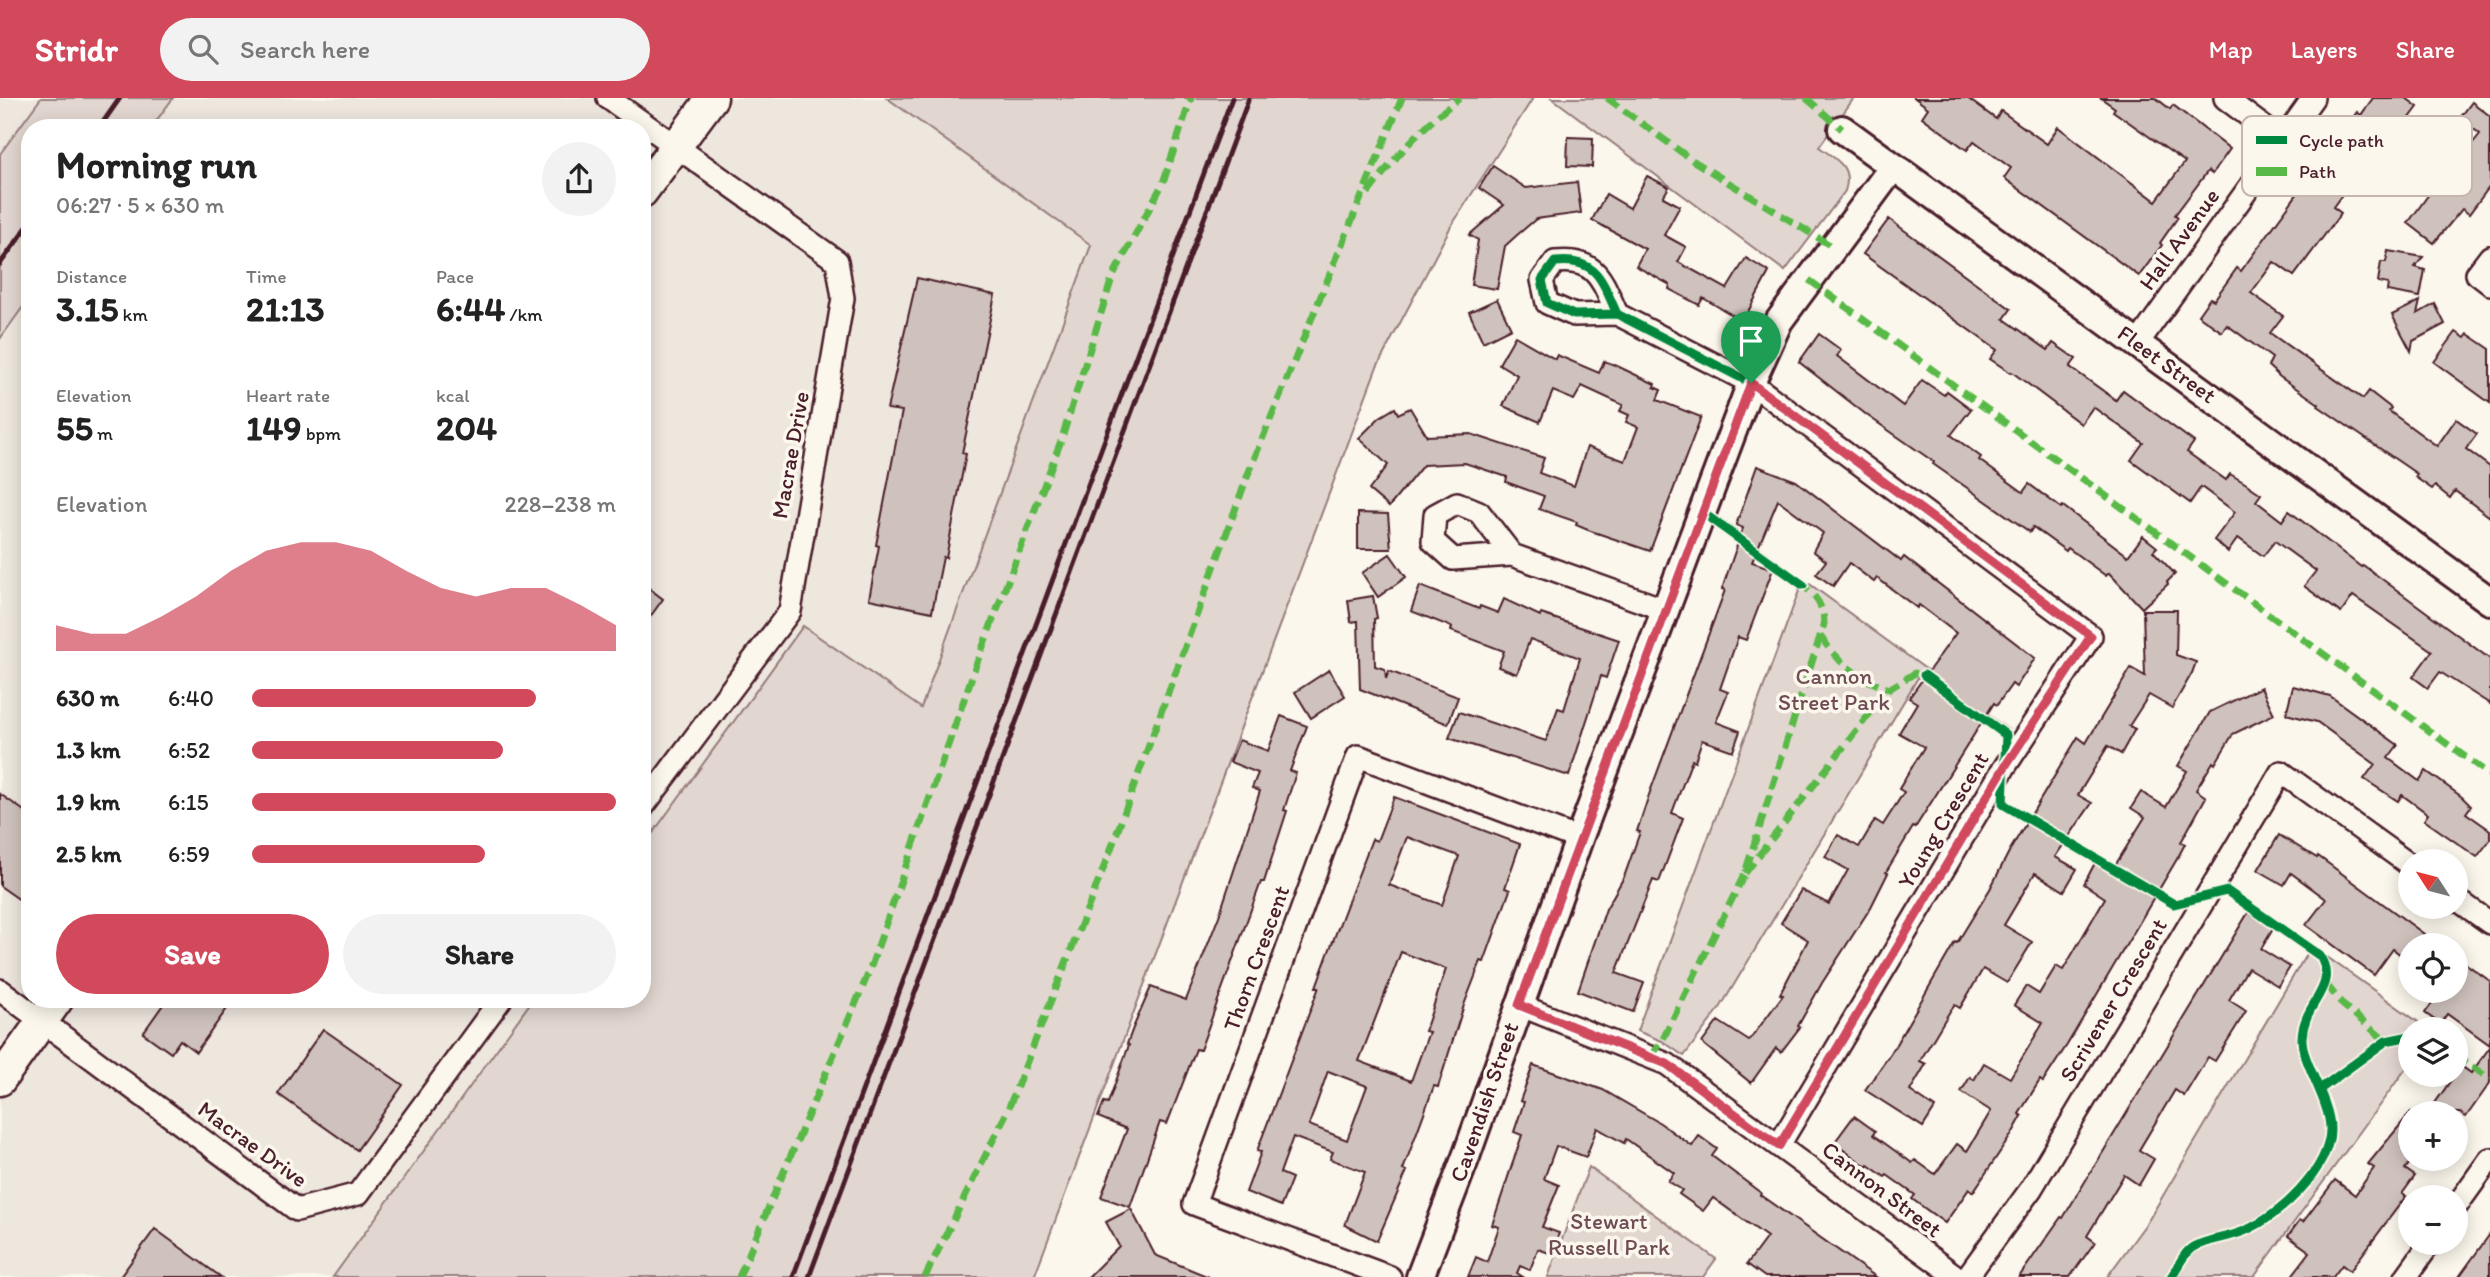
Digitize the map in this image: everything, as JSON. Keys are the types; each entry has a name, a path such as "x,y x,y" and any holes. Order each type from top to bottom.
{"main road":[{"path":"651,180 712,98"},
{"path":"0,1080 50,1010"}],"street":[{"name":"Macrae Drive","path":"608,98 638,119"},
{"path":"2225,98 2249,116"},
{"name":"Hall Avenue","path":"2300,116 2313,98"},
{"name":"Macrae Drive","path":"651,128 837,261 843,298 790,611 651,781"},
{"name":"Fleet Street","path":"1842,130 2138,342 2490,601"},
{"name":"Cavendish Street","path":"1420,1277 1751,383 1779,321 1893,167"},
{"name":"Hall Avenue","path":"2138,342 2243,196"},
{"path":"2490,257 2477,274 2490,284"},
{"path":"1617,314 1751,383"},
{"name":"Young Crescent","path":"1751,383 2091,636 2004,768 1779,1146"},
{"path":"1512,555 1666,610"},
{"name":"Thorn Crescent","path":"1390,1277 1194,1204 1357,756 1580,839"},
{"name":"Scrivener Crescent","path":"1967,1277 2031,1189 2281,772 2398,856"},
{"path":"2468,907 2490,923"},
{"name":"Macrae Drive","path":"0,990 21,998"},
{"name":"Cannon Street","path":"1519,1005 1667,1064 1957,1277"},
{"name":"Macrae Drive","path":"50,1010 297,1210 358,1194 495,1008"},
{"path":"2468,1190 2490,1159"},
{"path":"2406,1277 2422,1255"}],"shaded area":[{"path":"0,98 41,98 26,119 21,119 21,125 0,154"},
{"path":"173,98 887,98 1091,245 921,709 802,626 651,836 651,119 158,119"},
{"path":"21,310 21,1008 527,1008 333,1277 0,1277 0,339"}],"green space":[{"path":"41,98 173,98 158,119 26,119"},
{"path":"887,98 1533,98 1450,228 1376,369 1034,1277 333,1277 527,1008 651,1008 651,836 803,626 921,708 1091,245"},
{"path":"1552,98 1854,98 1819,147 1837,160 1845,170 1845,191 1785,271"},
{"path":"21,125 21,310 0,339 0,154"},
{"name":"Cannon Street Park","path":"1721,519 2009,730 2005,738 1919,676 1720,1008 1684,1056 1662,1041 1637,1031 1800,588 1717,528"},
{"path":"2005,800 2177,901 2173,907 2002,806"},
{"path":"2229,887 2411,1017 2398,1017 2398,1079 2254,1277 2107,1277 2148,1221 2307,953 2224,894"},
{"name":"Stewart Russell Park","path":"1589,1167 1716,1259 1703,1277 1548,1277"}],"building":[{"path":"1915,98 1967,98 1996,119 2001,111 2047,144 2058,127 2156,201 2185,162 2113,111 2115,108 2101,98 2156,98 2170,109 2173,105 2230,149 2212,174 2208,171 2175,215 2178,217 2160,243 2162,245 2139,276 2004,178 2011,168 1974,141 1967,150 1922,117 1928,108"},
{"path":"2373,98 2406,98 2418,107 2411,116 2354,116 2357,112 2361,115"},
{"path":"2472,102 2490,116 2490,186 2469,214 2462,209 2434,243 2408,223 2428,196 2472,196 2472,144 2480,134 2472,128 2472,116 2462,116"},
{"path":"1568,137 1593,138 1592,167 1567,166"},
{"path":"1493,166 1526,188 1577,182 1581,213 1536,219 1516,236 1505,246 1497,289 1471,285 1478,240 1469,235 1504,205 1479,188"},
{"path":"1647,176 1669,187 1663,197 1680,206 1664,235 1686,247 1678,262 1727,289 1746,258 1769,272 1743,321 1703,298 1699,305 1669,289 1670,285 1636,266 1645,249 1592,220 1606,194 1630,208"},
{"path":"2296,196 2341,196 2333,207 2341,213 2294,276 2274,262 2251,293 2283,316 2270,333 2363,399 2369,391 2391,408 2389,411 2437,446 2456,419 2477,434 2466,449 2490,467 2490,517 2455,491 2450,498 2435,486 2432,489 2415,477 2417,474 2280,377 2268,366 2272,358 2227,325 2222,332 2198,315 2210,298 2214,300 2237,268 2241,271"},
{"path":"1889,219 2011,309 2004,319 2048,350 2053,343 2076,359 2070,367 2116,400 2123,390 2194,442 2187,452 2226,480 2230,474 2261,494 2256,501 2282,521 2289,511 2361,567 2363,565 2490,659 2490,704 2440,672 2428,688 2413,677 2432,651 2353,596 2341,613 2304,586 2316,571 2275,541 2263,556 2238,538 2228,552 2214,540 2235,512 2201,487 2190,503 2131,460 2143,443 2093,407 2081,424 2012,372 1990,359 1997,350 1863,254"},
{"path":"2388,251 2423,257 2415,267 2425,270 2420,297 2387,291 2388,284 2378,282 2381,262 2386,262"},
{"path":"917,278 995,295 962,453 966,454 946,558 943,557 932,612 869,599 879,546 876,545 902,411 887,409"},
{"path":"1497,299 1511,328 1483,342 1469,312"},
{"path":"2420,301 2417,314 2435,304 2445,324 2413,341 2411,351 2392,315"},
{"path":"2456,332 2465,338 2468,334 2490,349 2490,403 2434,362"},
{"path":"1819,334 1841,350 1837,356 1903,406 1922,380 1944,395 1947,391 1971,409 1951,435 1981,457 1979,460 2023,492 2029,484 2061,508 2063,506 2128,556 2143,536 2157,547 2153,551 2175,574 2142,608 2109,573 2106,576 2033,527 2030,532 1933,464 1934,462 1868,416 1799,362"},
{"path":"1515,336 1555,359 1557,355 1599,373 1604,361 1615,365 1655,384 1654,387 1661,390 1657,400 1701,417 1650,551 1588,530 1576,525 1577,522 1539,509 1544,496 1506,482 1507,477 1465,463 1423,465 1389,507 1369,490 1388,465 1359,438 1380,417 1395,408 1398,414 1410,408 1427,436 1471,434 1544,458 1539,473 1574,486 1587,447 1625,461 1638,427 1626,422 1629,415 1620,411 1623,405 1582,386 1574,400 1553,391 1540,422 1503,406 1517,375 1499,364"},
{"path":"1757,466 1796,481 1901,561 1904,557 2035,658 2016,687 2012,684 1997,705 1994,703 1915,828 1913,827 1886,872 1888,873 1871,907 1822,983 1798,1026 1800,1027 1781,1052 1776,1048 1751,1083 1702,1043 1718,1021 1749,1041 1783,995 1780,994 1808,940 1781,923 1801,890 1829,904 1848,870 1825,857 1838,835 1859,847 1875,820 1883,825 1904,792 1899,789 1924,747 1899,733 1917,703 1909,698 1956,633 1919,605 1917,608 1877,578 1874,582 1849,563 1833,586 1816,574 1826,561 1813,551 1823,533 1778,500 1752,562 1773,569 1746,640 1738,637 1720,689 1728,692 1716,722 1740,731 1733,751 1702,740 1672,813 1683,818 1659,882 1653,880 1616,973 1644,983 1633,1012 1578,991 1606,909 1624,877 1640,832 1637,831 1650,792 1725,590 1722,589 1743,528 1736,525"},
{"path":"1358,513 1388,514 1391,549 1358,549"},
{"path":"1390,554 1406,577 1378,597 1362,573"},
{"path":"1420,586 1479,609 1480,606 1498,613 1504,599 1540,616 1541,614 1619,640 1606,678 1601,676 1569,776 1449,738 1459,712 1546,741 1558,708 1564,710 1580,658 1530,639 1517,674 1498,667 1504,651 1451,631 1452,627 1411,611"},
{"path":"651,590 663,599 651,616"},
{"path":"1373,596 1377,618 1374,619 1375,666 1385,669 1386,679 1389,671 1458,697 1448,724 1360,689 1358,621 1351,622 1348,600"},
{"path":"2143,610 2177,610 2176,655 2196,662 2192,673 2172,708 2149,695 2129,726 2135,729 2121,754 2108,746 2078,795 2092,803 2055,857 2077,869 2064,891 2035,873 2004,925 2032,942 2007,983 1983,969 1960,1008 1955,1005 1950,1011 1920,1061 1926,1064 1910,1091 1935,1108 1923,1127 1865,1090 1891,1053 1955,942 1957,943 1990,889 2010,850 2078,737 2086,743 2131,668 2145,676"},
{"path":"1329,670 1345,696 1311,718 1295,692"},
{"path":"2293,686 2330,696 2398,745 2388,758 2419,781 2426,771 2462,797 2471,806 2466,813 2490,830 2490,840 2477,857 2424,820 2428,814 2402,795 2398,801 2364,779 2375,764 2317,722 2286,714"},
{"path":"2261,687 2274,714 2233,734 2215,764 2213,762 2196,790 2206,797 2181,842 2185,844 2177,859 2067,1045 2043,1082 2040,1080 2019,1114 2022,1116 2012,1134 1973,1192 1969,1189 1945,1223 1912,1199 1915,1195 1887,1175 1885,1177 1868,1165 1867,1167 1834,1143 1854,1116 1875,1131 1873,1135 1912,1163 1915,1160 1935,1174 1957,1144 1967,1151 1991,1111 1961,1092 1970,1077 1974,1080 1984,1063 2010,1078 2043,1023 2014,1005 2026,986 2039,994 2056,966 2063,970 2105,898 2084,884 2095,863 2111,872 2145,817 2131,808 2141,792 2166,807 2187,771 2178,766 2210,712"},
{"path":"1281,716 1307,726 1290,771 1296,773 1284,810 1287,811 1264,882 1261,882 1200,1050 1196,1049 1167,1124 1160,1122 1130,1207 1101,1197 1127,1129 1098,1117 1104,1102 1108,1103 1129,1045 1127,1044 1151,987 1186,1000 1219,916 1260,791 1252,788 1258,773 1230,762 1239,740 1268,751"},
{"path":"0,794 21,809 21,901 0,886"},
{"path":"1394,797 1520,844 1505,888 1510,890 1484,962 1481,961 1464,1005 1438,1087 1434,1086 1403,1170 1407,1171 1377,1241 1345,1225 1365,1172 1330,1159 1333,1152 1293,1137 1280,1173 1292,1178 1281,1206 1246,1192 1261,1152 1257,1151 1319,987 1316,987 1328,954 1372,839 1377,841","holes":["1407,837 1459,856 1442,905 1389,885","1401,952 1446,969 1425,1031 1429,1032 1411,1081 1359,1061","1328,1071 1367,1086 1347,1140 1309,1125"]},
{"path":"2279,835 2317,858 2318,856 2398,915 2398,919 2404,919 2423,933 2398,933 2398,953 2393,949 2374,975 2306,925 2326,899 2291,873 2284,885 2258,870"},
{"path":"2248,913 2273,929 2261,949 2290,967 2278,986 2248,968 2229,1000 2246,1011 2215,1061 2208,1057 2184,1096 2175,1090 2139,1150 2154,1159 2139,1185 2124,1175 2087,1236 2095,1242 2070,1277 2019,1277 2061,1217 2063,1218"},
{"path":"2468,965 2490,981 2490,1045 2468,1029 2468,1017 2451,1017 2447,1014 2445,1017 2430,1017 2425,1013 2432,1003 2468,1003"},
{"path":"161,1008 228,1008 196,1052 180,1040 171,1053 143,1033"},
{"path":"323,1029 403,1085 357,1150 278,1094"},
{"path":"2490,1047 2490,1083 2468,1114 2468,1101 2436,1101 2446,1087 2468,1087 2468,1071 2471,1073"},
{"path":"1533,1065 1603,1090 1660,1123 1692,1146 1699,1136 1717,1149 1712,1156 1761,1193 1760,1195 1876,1277 1765,1277 1747,1264 1767,1237 1713,1198 1703,1211 1679,1194 1682,1190 1668,1181 1674,1173 1626,1139 1624,1143 1597,1128 1586,1157 1556,1146 1544,1179 1559,1185 1542,1227 1559,1233 1552,1254 1538,1249 1530,1270 1520,1266 1517,1273 1523,1277 1468,1277 1476,1257 1487,1262 1499,1227 1492,1225 1522,1135 1514,1132 1524,1102 1520,1101"},
{"path":"2398,1128 2398,1171 2408,1171 2415,1176 2408,1185 2398,1185 2398,1207 2350,1271 2342,1265 2333,1277 2291,1277 2310,1252 2288,1236 2300,1220 2303,1222 2335,1180 2355,1195 2374,1168 2368,1164"},
{"path":"1131,1209 1155,1255 1209,1277 1088,1277 1119,1246 1106,1222"},
{"path":"155,1229 221,1277 120,1277"},
{"path":"2490,1234 2490,1277 2459,1277"}],"railway":[{"path":"105,119 120,98"},
{"path":"793,1277 1232,98"},
{"path":"809,1277 1249,98"},
{"path":"0,264 21,235"}],"marked path":[{"path":"739,1277 869,972 976,665 1062,438 1112,278 1163,183 1191,98"},
{"path":"925,1277 1007,1112 1111,849 1250,469 1402,98"},
{"path":"1368,193 1411,142 1460,98"},
{"path":"1607,98 1692,160 1833,247"},
{"path":"1806,98 1842,129"},
{"path":"1809,280 2490,775"},
{"path":"1652,1056 1662,1041 1745,873 1824,624 1817,601 1800,583"},
{"path":"1820,636 1850,668 1867,680 1889,689"},
{"path":"1745,873 1889,689 1915,673 1928,678"},
{"path":"2326,984 2343,1005 2386,1041"},
{"path":"2468,1064 2490,1079"}],"cycle path":[{"path":"1617,314 1602,282 1596,274 1580,263 1555,262 1542,280 1547,303 1574,315 1617,314 1751,383 2091,636 2004,768 1779,1145"},
{"path":"1703,513 1803,585"},
{"path":"1924,675 2006,735 2003,804 2174,904 2227,891 2320,956 2325,968 2323,987 2308,1015 2302,1038 2306,1058 2329,1119 2330,1130 2321,1161 2300,1190 2272,1215 2244,1231 2193,1247 2171,1277"},
{"path":"2320,1089 2386,1041 2398,1038"}],"route":[{"path":"1751,383 2091,636 2004,768 1779,1146 1667,1064 1633,1048 1519,1005 1751,383"}]}
